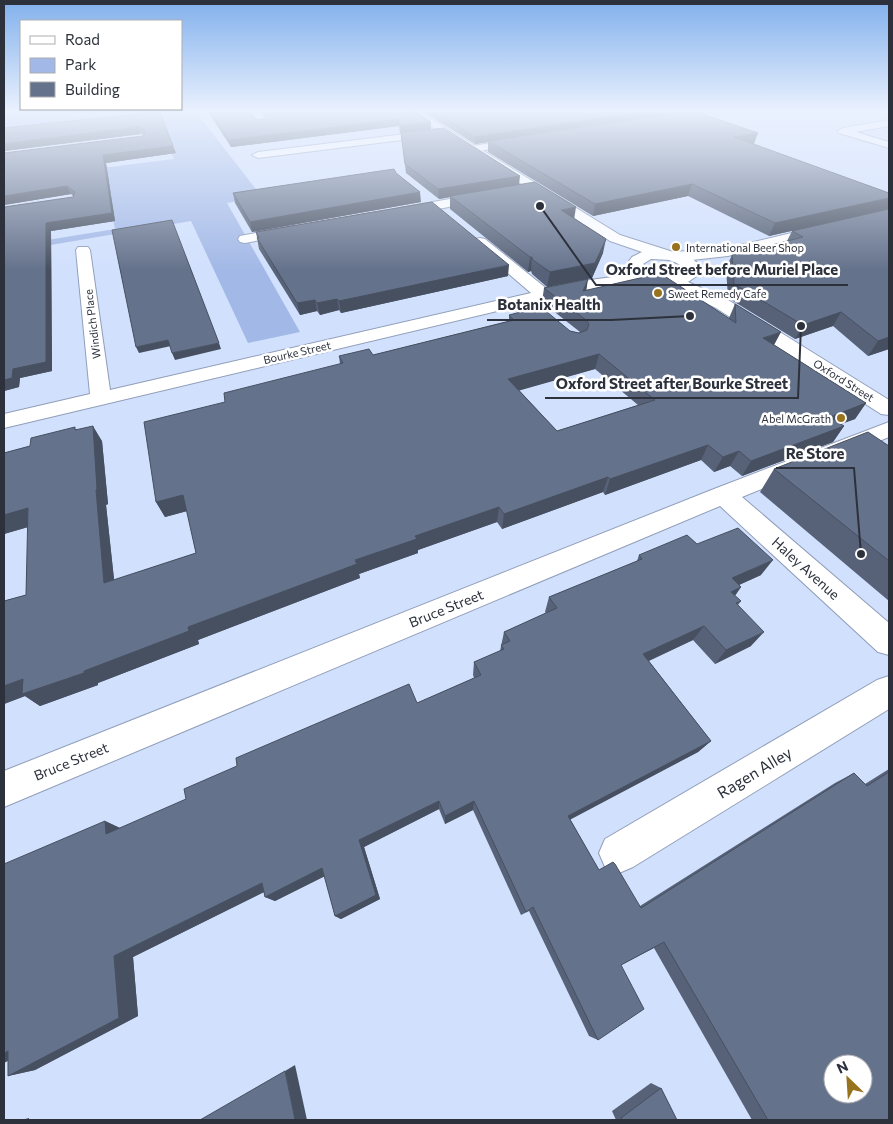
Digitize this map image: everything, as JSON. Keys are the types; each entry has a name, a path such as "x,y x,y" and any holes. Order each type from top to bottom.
{"street":[{"path":"497,164 615,238 669,256 728,252 889,214"},
{"path":"517,192 535,188"},
{"path":"422,194 450,217"},
{"path":"388,214 499,194"},
{"path":"246,238 302,228"},
{"path":"472,235 543,304"},
{"path":"615,238 636,262 639,271 651,277 671,280 685,278 693,270 728,252"},
{"name":"Windich Place","path":"84,250 102,397"},
{"name":"Bourke Street","path":"4,421 525,299 543,304 590,285 648,255 669,256"},
{"name":"Oxford Street","path":"669,256 687,262 722,304"},
{"name":"Bourke Street","path":"590,285 651,277"},
{"name":"Oxford Street","path":"671,280 722,304 889,409"},
{"name":"Bruce Street","path":"4,789 889,429"},
{"name":"Haley Avenue","path":"723,495 889,642"},
{"name":"Ragen Alley","path":"619,853 889,691"}],"green space":[{"path":"130,164 237,164 262,197 227,203 300,332 248,343 191,221 4,253 4,247 115,229 102,168"}],"building":[{"path":"4,164 104,164 112,213 46,223 46,362 13,369 12,378 4,380 4,207 73,197 75,192 67,186 4,196"},
{"path":"406,164 502,164 520,176 438,189"},
{"path":"528,164 810,164 889,193 889,198 775,223 692,184 595,204"},
{"path":"394,169 396,173 420,192 250,222 233,193"},
{"path":"535,182 576,207 561,210 606,239 595,263 550,272 450,196"},
{"path":"432,202 509,265 339,301 337,299 317,303 315,300 297,303 257,238 259,238 256,232"},
{"path":"889,209 889,337 878,341 841,312 803,325 734,284 732,255 803,237 792,231"},
{"path":"172,220 219,343 172,353 168,340 136,347 112,230"},
{"path":"653,275 666,277 736,323 735,304 781,332 763,338 866,403 830,417 844,426 751,461 739,451 723,457 708,445 610,479 608,477 504,514 499,507 415,536 417,539 355,560 357,564 188,627 189,631 84,671 84,673 22,694 23,679 4,686 4,601 26,595 28,508 4,515 4,453 30,446 31,438 75,427 75,430 93,426 104,583 196,553 183,495 156,502 144,422 225,402 224,393 343,363 339,356 369,349 373,355 514,320 509,315 541,307 570,331 579,333 587,330 589,324 586,320 544,288 588,279 583,291","holes":["599,354 655,400 557,431 508,379"]},
{"path":"868,432 889,446 889,561 774,469"},
{"path":"738,528 773,560 732,578 741,587 731,592 741,601 736,603 764,632 726,650 704,626 643,654 711,741 568,816 599,870 613,862 641,908 854,773 867,786 889,772 889,1120 768,1120 664,942 621,965 644,1009 598,1040 533,907 526,912 474,801 445,816 439,801 359,840 376,895 335,916 322,868 265,897 262,883 114,956 119,1018 8,1076 8,1051 4,1053 4,864 105,821 106,834 186,799 184,789 237,766 236,758 409,684 417,703 481,675 474,662 504,649 501,645 510,641 504,632 557,608 549,597 642,559 639,555 687,535 697,544"},
{"path":"285,1071 295,1120 200,1120"},
{"path":"661,1088 677,1120 622,1120 621,1118"}],"place":[{"name":"Oxford Street before Muriel Place","path":"540,206"},
{"name":"International Beer Shop","path":"676,247"},
{"name":"Sweet Remedy Cafe","path":"658,293"},
{"name":"Botanix Health","path":"690,316"},
{"name":"Oxford Street after Bourke Street","path":"801,326"},
{"name":"Abel McGrath","path":"841,418"},
{"name":"Re Store","path":"861,554"}]}
